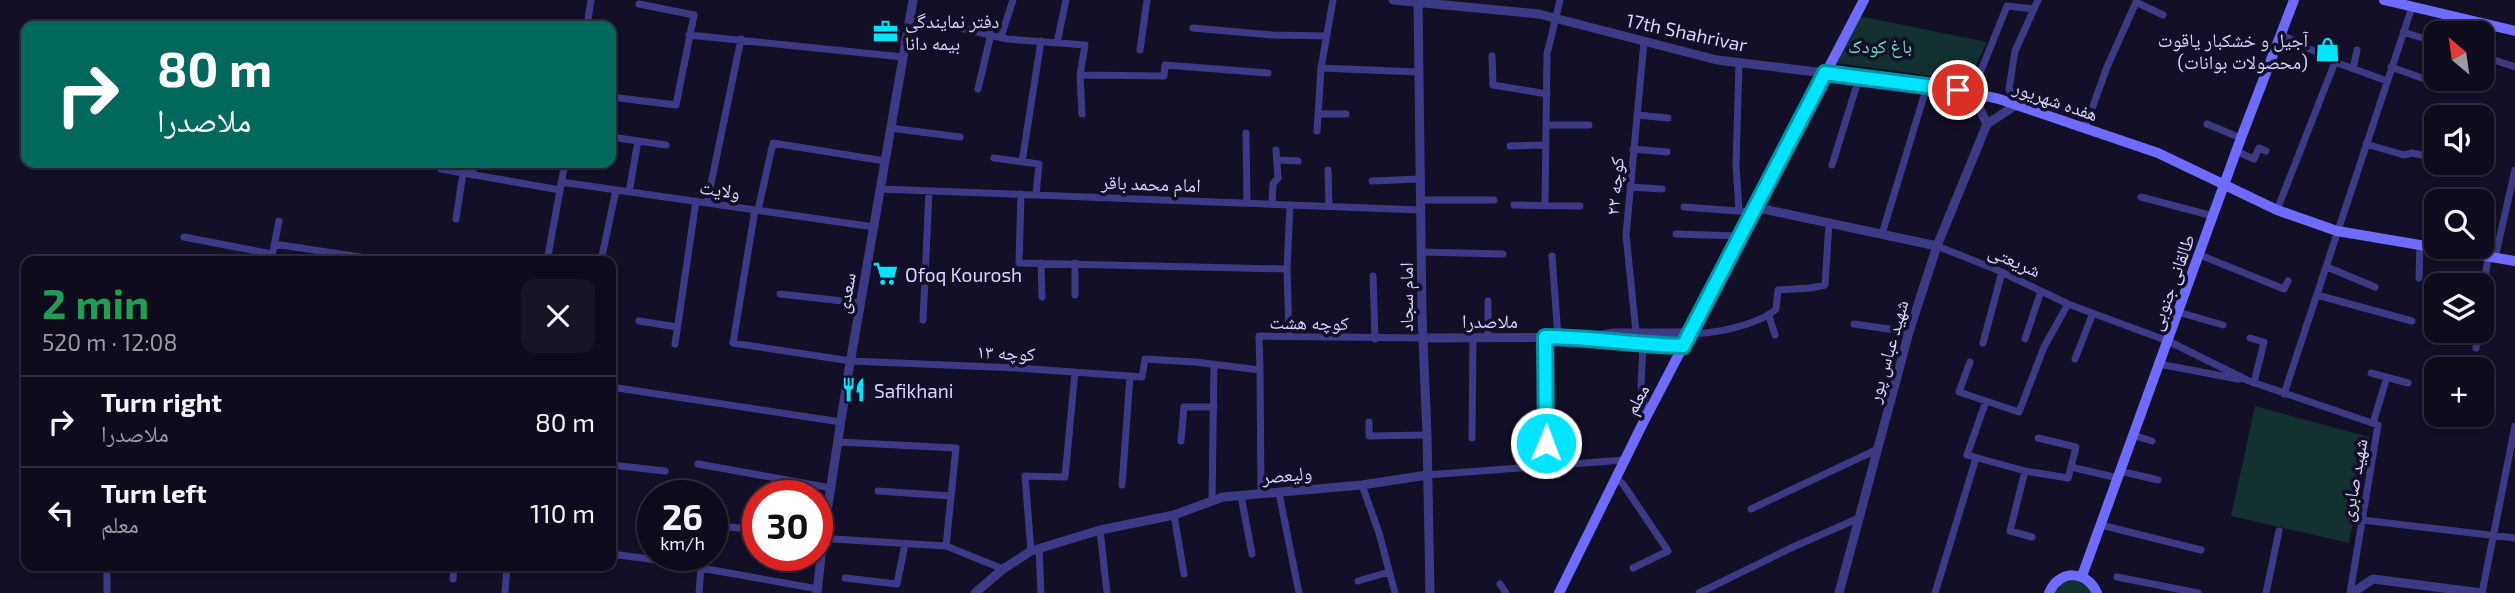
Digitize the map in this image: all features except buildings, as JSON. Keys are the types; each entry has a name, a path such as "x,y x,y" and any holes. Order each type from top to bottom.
{"main road":[{"name":"معلم","path":"1559,593 1753,208 1864,0"},
{"name":"طالقانی جنوبی","path":"2082,576 2236,151 2294,0"},
{"path":"2384,0 2472,21"},
{"path":"2494,26 2514,28"},
{"name":"هفده شهریور","path":"1825,73 1972,93 2016,104 2158,153 2225,184"},
{"path":"2225,184 2277,210 2337,231 2424,246"},
{"path":"2494,257 2515,261"},
{"path":"2049,593 2059,579 2074,575 2082,576 2094,586 2097,593"}],"street":[{"path":"588,21 592,0"},
{"name":"سعدی","path":"832,480 913,0"},
{"path":"1001,37 1013,0"},
{"path":"1057,43 1066,0"},
{"path":"1140,50 1147,0"},
{"path":"1317,131 1321,68 1333,0"},
{"name":"17th Shahrivar","path":"1393,0 1453,3 1539,14 1717,60 1825,73"},
{"path":"1545,205 1547,54 1560,0"},
{"path":"2034,9 2007,6 1972,93 1987,124 2016,104 2009,89 2015,51 2034,9 2038,0"},
{"name":"امام سجاد","path":"1418,1 1430,593"},
{"path":"2085,128 2107,67 2137,1 2163,15"},
{"path":"616,98 676,105 694,15 639,4"},
{"path":"2284,394 2412,7"},
{"path":"910,16 1001,37 1085,45 1080,75 1082,114"},
{"path":"1193,28 1272,35 1327,36"},
{"path":"2403,32 2424,38"},
{"path":"978,89 991,34"},
{"path":"2281,34 2335,62 2387,81"},
{"path":"690,35 903,57"},
{"path":"707,203 741,39"},
{"path":"1022,162 1041,41"},
{"name":"کوچه ۲۲","path":"1636,332 1626,234 1644,42"},
{"path":"2353,69 2357,50"},
{"path":"1492,56 1493,85 1547,94"},
{"path":"2494,60 2515,67"},
{"path":"2277,210 2335,62"},
{"path":"1739,63 1736,98 1739,211"},
{"path":"1080,75 1164,76 1165,65 1268,73"},
{"path":"2391,67 2422,78"},
{"path":"1321,68 1419,72"},
{"path":"1832,165 1859,78"},
{"path":"1882,234 1927,86"},
{"path":"1318,114 1346,114"},
{"path":"1637,115 1668,118"},
{"name":"شهید عباس پور","path":"1839,593 1909,332 1937,246 1987,124"},
{"path":"2207,124 2241,138"},
{"path":"1546,125 1589,125"},
{"path":"890,128 960,137"},
{"path":"1246,133 1247,202"},
{"path":"616,138 666,145"},
{"path":"629,192 638,141"},
{"path":"757,210 773,143 885,161"},
{"path":"2366,144 2404,155 2412,153 2424,156"},
{"path":"1510,146 1545,145"},
{"path":"2236,151 2254,159 2259,148 2266,151"},
{"path":"1633,149 1667,152"},
{"path":"1272,203 1273,184 1278,178 1276,150"},
{"path":"994,158 1039,164 1036,195"},
{"path":"1277,160 1298,161"},
{"path":"473,174 474,168"},
{"path":"548,256 564,168"},
{"name":"ولایت","path":"441,169 561,186 616,190 874,227"},
{"path":"1328,170 1329,206"},
{"path":"2494,249 2515,170"},
{"path":"456,219 463,173"},
{"path":"1372,181 1420,179"},
{"path":"1630,187 1662,189"},
{"name":"امام محمد باقر","path":"880,189 1329,206 1421,205 1493,200"},
{"path":"602,256 616,190"},
{"path":"923,320 929,191"},
{"path":"1021,194 1019,263 1287,269"},
{"path":"2141,197 2213,216"},
{"path":"675,344 696,201"},
{"path":"1289,337 1287,269 1290,205"},
{"path":"1514,205 1580,206"},
{"path":"1684,207 1739,211 1753,208"},
{"name":"شریعتی","path":"1753,208 1937,246 2003,272 2068,304 2168,341 2251,382"},
{"name":"کوچه ۱۳","path":"757,210 733,343 851,361 1130,376"},
{"path":"272,256 279,221"},
{"path":"1588,337 1636,332 1699,334 1740,326 1769,316 1776,309 1778,290 1825,285 1829,223"},
{"path":"1676,234 1739,236"},
{"path":"184,237 264,256"},
{"path":"274,244 354,256"},
{"path":"2419,278 2420,245"},
{"path":"1422,252 1503,254"},
{"path":"1552,256 1558,337"},
{"path":"2200,256 2284,289 2288,281"},
{"path":"1041,263 1042,296"},
{"path":"1074,263 1075,295"},
{"path":"2327,267 2375,287"},
{"path":"1983,343 2003,272"},
{"path":"1373,276 1375,338"},
{"path":"2025,339 2041,291"},
{"path":"780,294 861,303"},
{"path":"2317,295 2412,321"},
{"path":"1488,301 1488,337"},
{"path":"1969,362 1959,392 2019,412 2045,347 2068,304"},
{"path":"2178,312 2223,325"},
{"path":"2075,359 2093,313"},
{"path":"1769,316 1775,335"},
{"path":"639,321 677,327"},
{"path":"1854,324 1909,332"},
{"name":"کوچه هشت","path":"1260,370 1259,336 1423,338"},
{"path":"1545,337 1546,443"},
{"name":"ملاصدرا","path":"1423,338 1588,337 1643,345 1683,346"},
{"path":"1472,438 1473,338"},
{"path":"2159,364 2251,382 2264,342 2250,338"},
{"path":"2476,348 2477,343"},
{"path":"1643,345 1641,385 1647,416"},
{"path":"1122,485 1130,376 1142,377 1145,359 1260,370 1261,494"},
{"path":"1212,500 1214,364"},
{"path":"1041,593 1026,476 1065,477 1075,372"},
{"path":"2371,373 2409,383"},
{"path":"2373,423 2387,377"},
{"name":"شهید صابری","path":"2251,382 2378,425 2351,593"},
{"path":"616,388 841,422"},
{"path":"1986,401 1967,456 2025,471 2068,478 2076,447 2038,438"},
{"path":"1181,441 1184,407 1213,407"},
{"path":"1369,422 1369,436 1427,435"},
{"path":"2351,593 2373,579 2482,593 2515,426"},
{"path":"2133,435 2152,441"},
{"path":"838,442 956,448 946,546"},
{"path":"1751,509 1878,449"},
{"path":"1935,593 1976,458"},
{"name":"ولیعصر","path":"975,593 985,589 1003,569 1035,549 1100,530 1174,514 1212,500 1362,485 1427,475 1624,460"},
{"path":"698,464 787,480"},
{"path":"616,466 665,471"},
{"path":"2071,467 2158,480"},
{"path":"2025,471 2010,531 2032,537"},
{"path":"2505,474 2515,475"},
{"path":"1615,478 1623,484 1668,551 1633,568"},
{"path":"1362,485 1395,593"},
{"path":"878,491 951,496"},
{"path":"1279,493 1299,593"},
{"path":"1241,496 1252,554"},
{"path":"1174,514 1184,574"},
{"path":"1699,593 1859,518"},
{"path":"2362,520 2515,538"},
{"path":"2101,525 2201,550"},
{"path":"1100,530 1107,593"},
{"path":"2266,593 2279,531"},
{"path":"833,539 946,546 1003,569"},
{"path":"845,578 898,584 905,544"},
{"path":"616,555 637,557"},
{"path":"699,593 701,568 818,591"},
{"path":"107,571 107,593"},
{"path":"453,579 454,571"},
{"path":"505,593 507,571"},
{"name":"سعدی","path":"818,591 819,571"},
{"path":"1358,581 1389,572"},
{"path":"2117,577 2197,593"},
{"path":"1500,584 1506,593"}],"green space":[{"name":"باغ کودک","path":"1859,16 1987,42 1968,81 1837,63"},
{"path":"2255,406 2369,437 2349,543 2231,516"},
{"path":"2078,580 2088,587 2091,593 2055,593 2064,583"}],"place":[{"name":"دفتر نمایندگی بیمه دانا","path":"885,31"},
{"name":"آجیل و خشکبار یاقوت (محصولات بوانات)","path":"2328,50"},
{"name":"Ofoq Kourosh","path":"885,274"},
{"name":"Safikhani","path":"854,390"}],"route":[{"path":"1546,443 1545,337 1588,337 1636,344 1683,346 1825,73 1958,90"}]}
